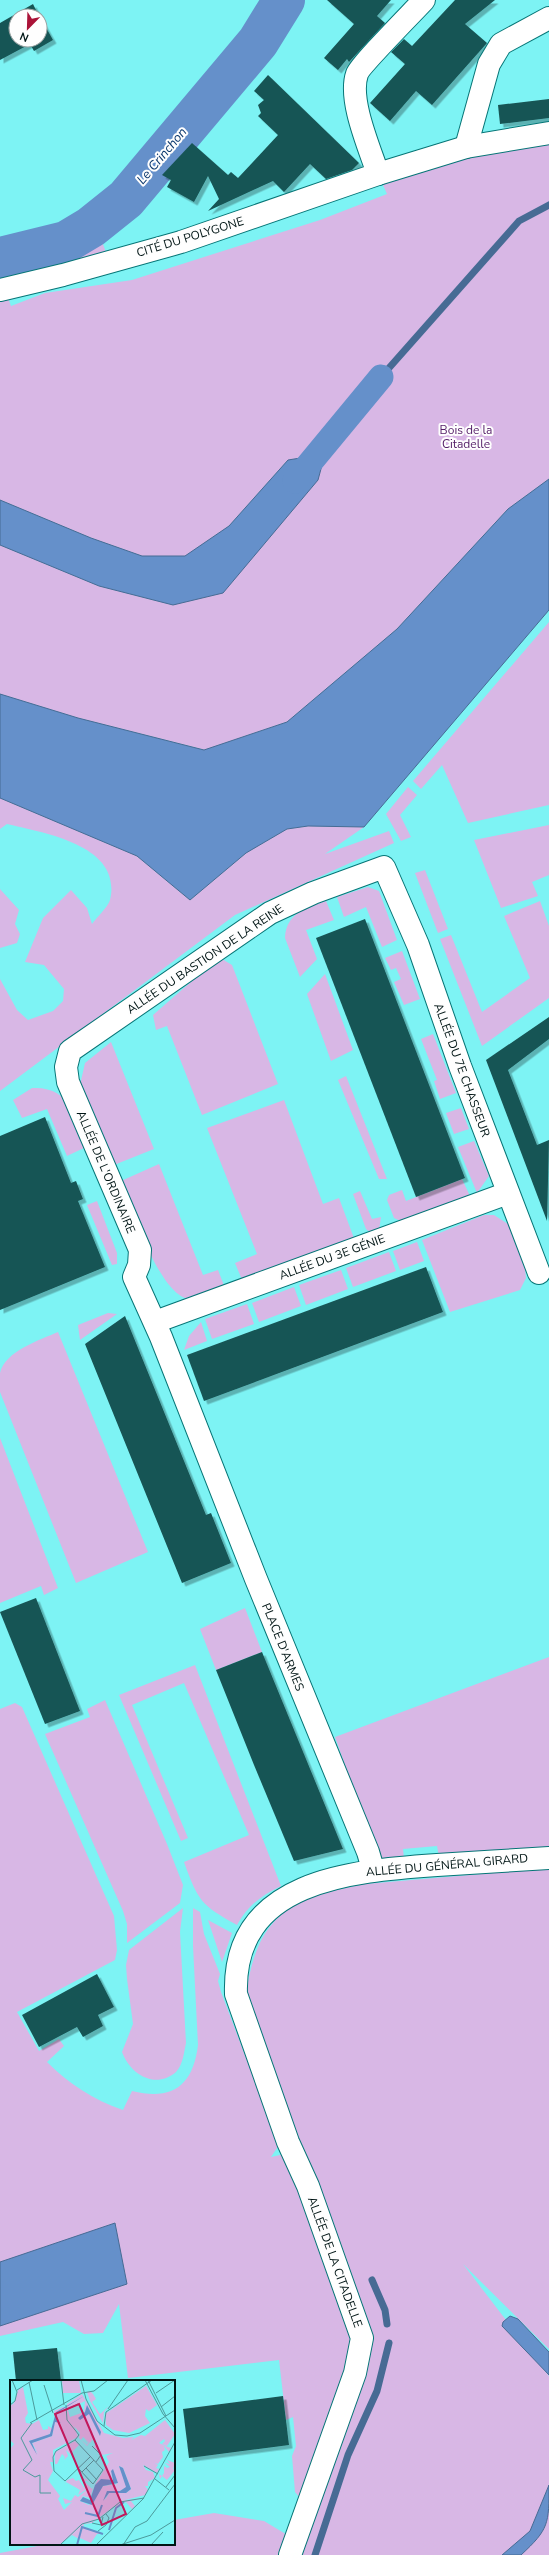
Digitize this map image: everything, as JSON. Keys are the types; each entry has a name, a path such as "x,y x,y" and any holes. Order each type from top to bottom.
{"street":[{"path":"378,174 360,119 354,91 357,73 424,0"},
{"path":"466,147 489,64 501,44 549,18"},
{"name":"CITÉ DU POLYGONE","path":"0,290 63,275 181,242 378,174 466,147 549,133"},
{"name":"ALLÉE DU BASTION DE LA REINE","path":"66,1067 70,1051 270,913 313,893 384,867"},
{"name":"ALLÉE DU 7E CHASSEUR","path":"384,867 418,946 508,1193 539,1273"},
{"name":"ALLÉE DE L'ORDINAIRE","path":"66,1067 68,1082 140,1250 139,1265 134,1277"},
{"name":"ALLÉE DU 3E GÉNIE","path":"155,1322 508,1193"},
{"name":"PLACE D'ARMES","path":"134,1277 155,1322 194,1424 320,1738 368,1852 373,1869"},
{"name":"ALLÉE DU GÉNÉRAL GIRARD","path":"236,1994 235,1968 247,1936 265,1912 292,1893 325,1881 373,1869 549,1858"},
{"name":"ALLÉE DE LA CITADELLE","path":"236,1994 288,2142 308,2186 362,2338 355,2373 290,2555"}],"green space":[{"name":"Bois de la Citadelle","path":"278,0 291,0 272,35 243,71 231,92 121,212 98,230 109,261 5,290 11,306 45,293 132,280 320,220 387,194 378,174 549,133 549,479 508,509 397,629 287,722 205,750 78,718 0,694 0,545 99,586 173,605 288,460 229,526 186,556 142,556 91,538 0,500 0,251 61,239 84,227 120,198 227,74"},
{"path":"549,622 549,805 468,823 442,765 421,789 413,781"},
{"path":"408,787 417,795 400,815 411,837 401,841 386,814"},
{"path":"0,798 137,856 190,900 246,853 287,829 308,826 364,827 325,854 389,831 394,843 235,915 0,1091 0,979 17,1010 28,1020 53,1011 63,1001 64,989 44,965 25,962 43,918 71,890 87,908 92,924 109,903 111,881 105,866 93,854 77,845 41,832 7,824 0,829"},
{"path":"549,825 549,875 532,882 538,896 501,908 474,840"},
{"path":"425,870 448,929 438,933 415,873"},
{"path":"368,887 379,891 397,940 382,947 366,907 344,917 337,897"},
{"path":"0,889 19,910 15,924 20,934 17,943 0,948"},
{"path":"326,901 334,920 306,930 317,959 300,977 285,938 286,930 293,917 298,913 311,906"},
{"path":"540,901 549,926 549,998 482,1046 440,939 451,935 482,1012 530,978 504,916"},
{"path":"402,951 420,999 404,1005 394,982 401,979 396,968 391,970 385,958"},
{"path":"222,959 232,965 278,1084 202,1115 167,1026 156,1030 153,1015 200,974"},
{"path":"325,974 353,1050 331,1061 307,994"},
{"path":"433,1034 456,1093 440,1099 434,1081 437,1080 421,1039"},
{"path":"111,1042 154,1149 114,1165 80,1085 85,1063"},
{"path":"346,1076 387,1179 379,1179 338,1080"},
{"path":"32,1088 45,1089 55,1092 63,1098 70,1106 86,1147 67,1156 47,1109 22,1118 13,1100"},
{"path":"284,1100 323,1204 339,1198 355,1241 243,1282 235,1263 257,1254 207,1128"},
{"path":"461,1108 469,1129 454,1134 446,1113"},
{"path":"474,1141 489,1176 477,1193 458,1147"},
{"path":"159,1164 203,1275 218,1270 225,1288 210,1295 193,1299 181,1296 170,1286 159,1270 140,1230 121,1181"},
{"path":"462,1179 470,1196 403,1222 394,1218 387,1200 389,1195 402,1190 406,1201"},
{"path":"360,1191 372,1219 381,1217 379,1230 371,1233 366,1229 353,1194"},
{"path":"97,1201 117,1253 117,1264 112,1265 87,1205"},
{"path":"484,1215 494,1215 508,1224 525,1269 526,1278 520,1290 450,1312 422,1240"},
{"path":"417,1242 424,1261 400,1270 393,1251"},
{"path":"389,1252 396,1271 353,1287 346,1268"},
{"path":"341,1270 348,1289 306,1305 299,1285"},
{"path":"294,1287 301,1306 259,1322 252,1303"},
{"path":"247,1304 254,1324 212,1339 205,1319"},
{"path":"108,1313 117,1314 80,1340 78,1325"},
{"path":"201,1322 207,1341 184,1350 189,1336"},
{"path":"58,1332 148,1552 76,1583 0,1392 0,1373 3,1365 9,1358 24,1347"},
{"path":"0,1438 58,1588 44,1595 41,1586 0,1603"},
{"path":"245,1608 262,1652 216,1670 200,1629"},
{"path":"549,1657 549,1848 439,1857 437,1846 403,1849 404,1858 378,1859 335,1737"},
{"path":"195,1665 281,1886 267,1894 250,1907 237,1925 208,1907 202,1901 197,1894 184,1862 249,1835 184,1683 132,1705 188,1838 181,1841 119,1695"},
{"path":"105,1700 183,1885 180,1903 127,1943 127,1924 123,1911 45,1734 90,1717 87,1709"},
{"path":"15,1703 22,1707 114,1916 117,1950 115,1960 17,2012 39,2051 59,2039 64,2046 47,2062 55,2070 82,2090 112,2106 123,2110 132,2091 146,2094 158,2094 169,2092 178,2087 191,2071 198,2045 193,1946 193,1908 200,1912 204,1934 220,1974 218,1981 221,1992 279,2145 271,2157 303,2150 246,1995 251,1968 259,1945 269,1928 282,1914 298,1904 317,1896 339,1889 365,1884 549,1868 549,2349 463,2264 549,2376 549,2555 0,2555 0,2553 43,2545 175,2545 175,2520 214,2513 264,2521 294,2539 307,2506 295,2492 292,2456 296,2446 293,2417 286,2420 279,2360 128,2378 119,2304 103,2333 84,2334 63,2322 0,2336 0,1709"},
{"path":"183,1908 180,1932 186,2043 182,2062 176,2072 160,2080 152,2079 137,2073 126,2060 122,2052 133,2024 126,1965 129,1950"},
{"path":"208,1920 232,1933 222,1962"}],"water":[{"path":"325,454 318,480 223,593 173,605 99,586 0,545 0,500 91,538 142,556 185,556 229,526 288,460"},
{"path":"549,479 549,610 364,827 308,826 287,829 246,853 190,900 137,856 0,798 0,694 78,718 204,750 287,722 397,629 508,509"},
{"path":"115,2223 127,2284 0,2326 0,2262"},
{"path":"510,2316 518,2319 549,2352 549,2375 502,2326 503,2322"},
{"path":"549,2485 548,2517 542,2532 521,2555 502,2555 530,2531"}],"building":[{"path":"327,0 391,0 377,16 385,23 349,62 347,59 338,70 324,58 354,24"},
{"path":"455,0 495,0 465,24 487,43 432,105 416,91 390,121 370,103 405,64 391,52 404,39 412,46"},
{"path":"33,4 35,8 26,8"},
{"path":"8,18 8,48 22,48 0,60 0,23"},
{"path":"48,31 53,40 48,43"},
{"path":"32,48 39,48 34,51"},
{"path":"268,75 359,163 352,170 326,179 310,164 284,192 273,181 208,211 219,199 208,176 194,202 167,187 171,180 162,175 192,143 228,175 231,172 238,178 278,135 258,116 261,113 258,105 264,100 254,91"},
{"path":"549,99 549,118 500,124 498,105"},
{"path":"365,919 465,1178 416,1197 316,938"},
{"path":"549,1017 549,1039 508,1070 537,1145 549,1140 547,1221 486,1060"},
{"path":"45,1117 71,1183 76,1181 83,1199 78,1201 105,1267 0,1310 0,1136"},
{"path":"426,1267 443,1312 204,1401 187,1355"},
{"path":"125,1316 206,1515 211,1513 231,1563 182,1583 85,1344"},
{"path":"36,1598 80,1711 45,1724 0,1612"},
{"path":"262,1652 343,1849 294,1861 254,1765 216,1670"},
{"path":"97,1974 114,2007 98,2015 103,2026 83,2037 77,2027 39,2047 22,2015"},
{"path":"57,2348 61,2380 16,2380 13,2352"},
{"path":"283,2396 289,2445 189,2458 183,2409"}],"waterway":[{"name":"Le Crinchon","path":"0,258 66,242 91,227 126,199 258,42 284,0"},
{"path":"381,377 519,221 549,205"},
{"path":"295,481 381,377"},
{"path":"372,2280 385,2310 387,2324"},
{"path":"315,2555 348,2455 377,2391 389,2343"}]}
